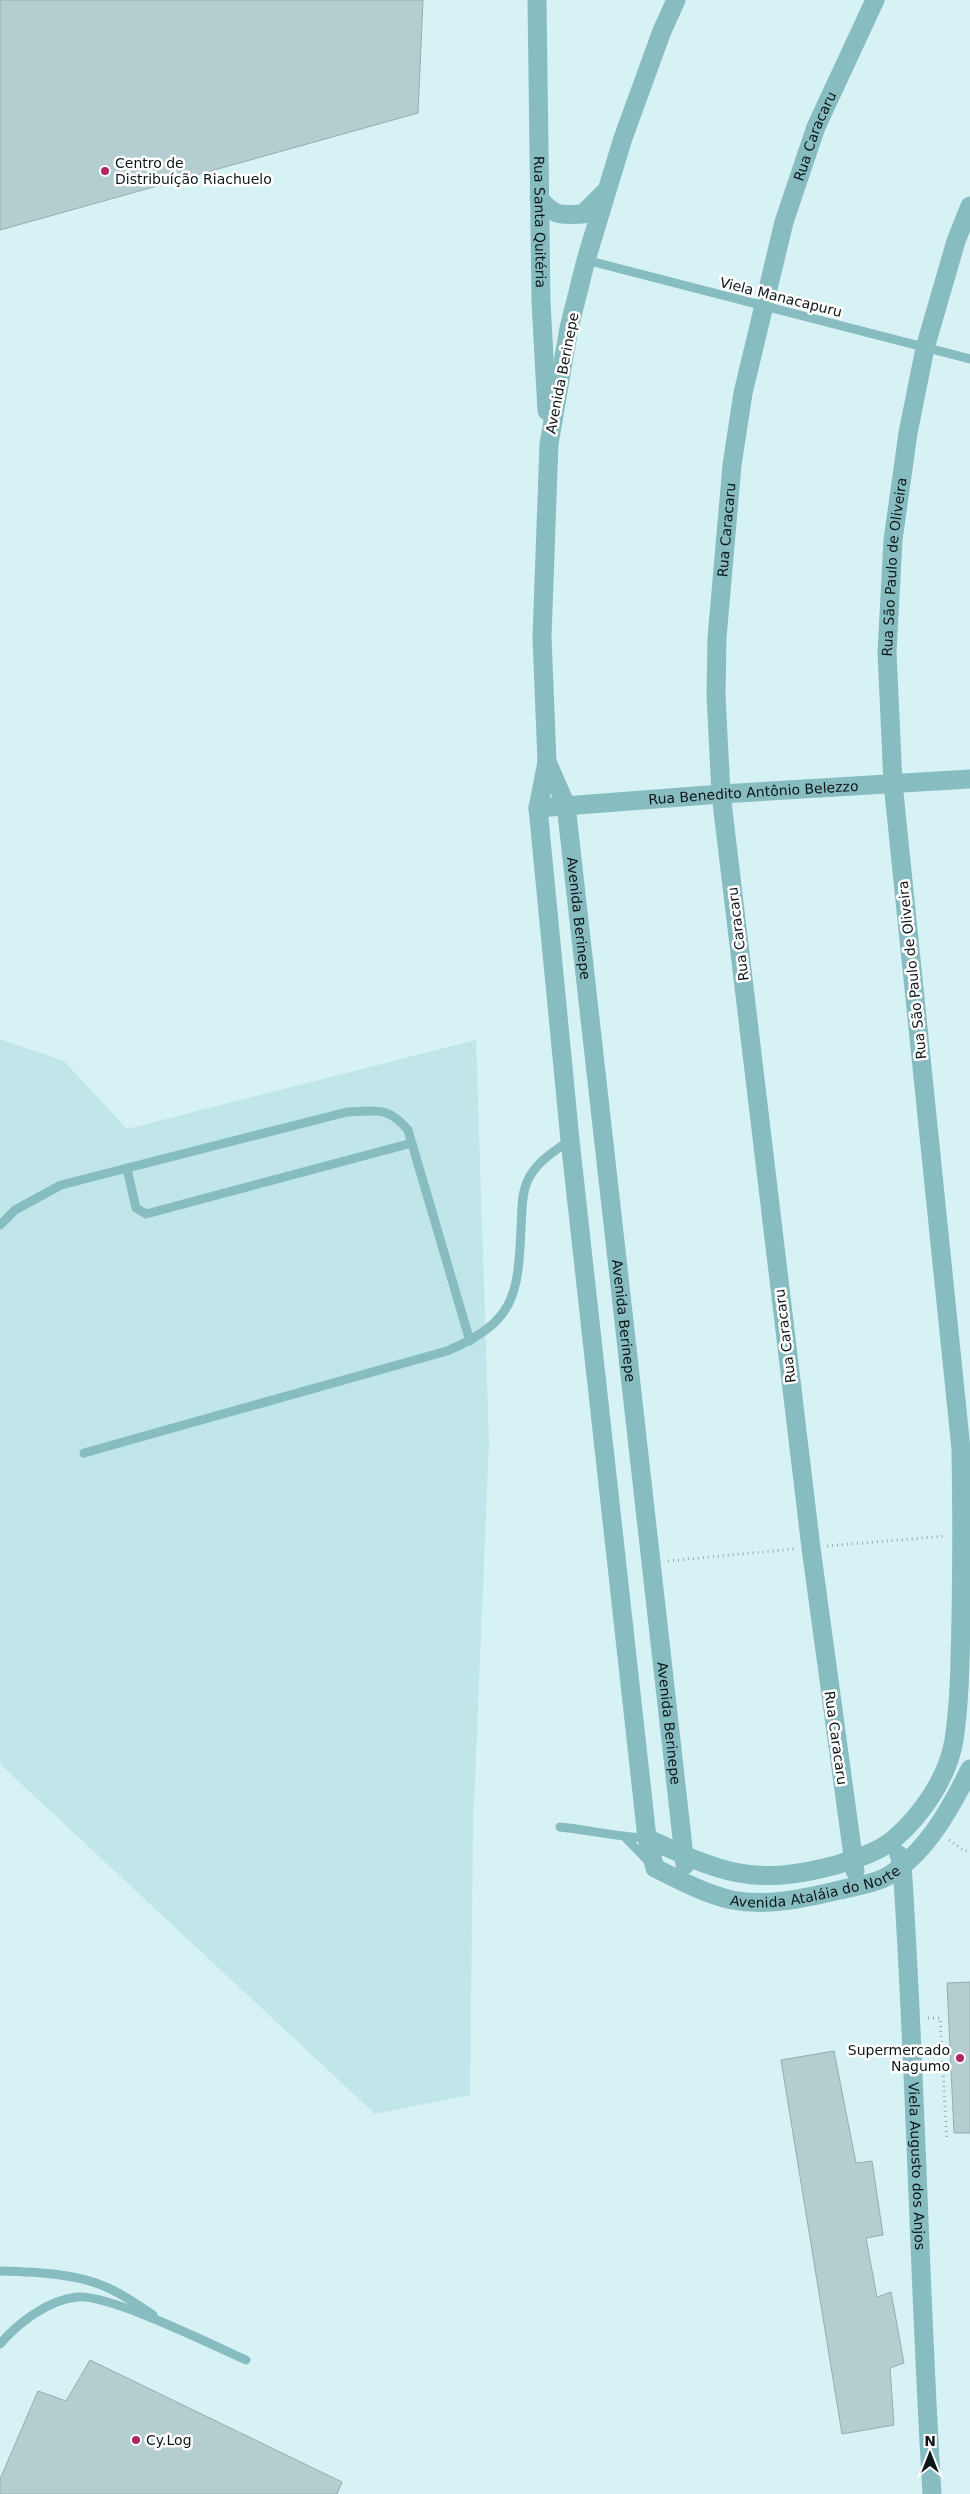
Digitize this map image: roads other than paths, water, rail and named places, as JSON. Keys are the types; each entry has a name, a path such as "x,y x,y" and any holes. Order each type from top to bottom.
{"street":[{"name":"Rua Santa Quitéria","path":"537,0 541,302 548,444"},
{"name":"Avenida Berinepe","path":"655,1868 647,1838 570,1140 538,808 547,762 542,637 548,444 569,328 586,260 623,138 662,31 676,0"},
{"name":"Rua Caracaru","path":"859,1885 852,1860 810,1548 721,794 716,695 721,577 732,466 738,420 763,307 784,222 816,127 875,0"},
{"path":"539,198 550,211 563,214 583,214 607,190"},
{"name":"Rua São Paulo de Oliveira","path":"954,1742 959,1691 964,1426 893,783 887,652 893,540 908,433 925,348 956,241 970,206"},
{"name":"Avenida Berinepe","path":"547,762 566,805 686,1856 685,1884"},
{"name":"Rua Benedito Antônio Belezzo","path":"538,808 721,794 970,779"},
{"name":"Avenida Ataláia do Norte","path":"647,1838 686,1856 726,1871 750,1876 790,1876 852,1860 893,1840 918,1815 940,1782 954,1742"},
{"name":"Avenida Ataláia do Norte","path":"655,1868 685,1884 732,1900 775,1902 859,1885 887,1876 915,1853 936,1828 970,1769"},
{"name":"Viela Augusto dos Anjos","path":"893,1840 902,1864 912,2018 917,2176 932,2494"}],"lane":[{"name":"Viela Manacapuru","path":"586,260 970,360"},
{"path":"0,1225 15,1210 61,1185 347,1112 382,1110 397,1117 408,1130 470,1341"},
{"path":"84,1454 447,1351 470,1341 492,1326 509,1306 516,1288 520,1266 523,1198 526,1184 533,1171 545,1158 570,1140"},
{"path":"127,1169 136,1208 146,1214 412,1143"},
{"name":"Avenida Ataláia do Norte","path":"560,1827 603,1832 625,1837 647,1838"},
{"name":"Avenida Ataláia do Norte","path":"625,1837 655,1868"},
{"path":"0,2271 23,2272 90,2281 123,2296 168,2325"},
{"path":"0,2344 12,2330 34,2315 57,2302 79,2297 110,2303 168,2325 246,2360"}],"place":[{"name":"Centro de Distribuíção Riachuelo","path":"105,171"},
{"name":"Supermercado Nagumo","path":"960,2058"},
{"name":"Cy.Log","path":"136,2440"}]}
